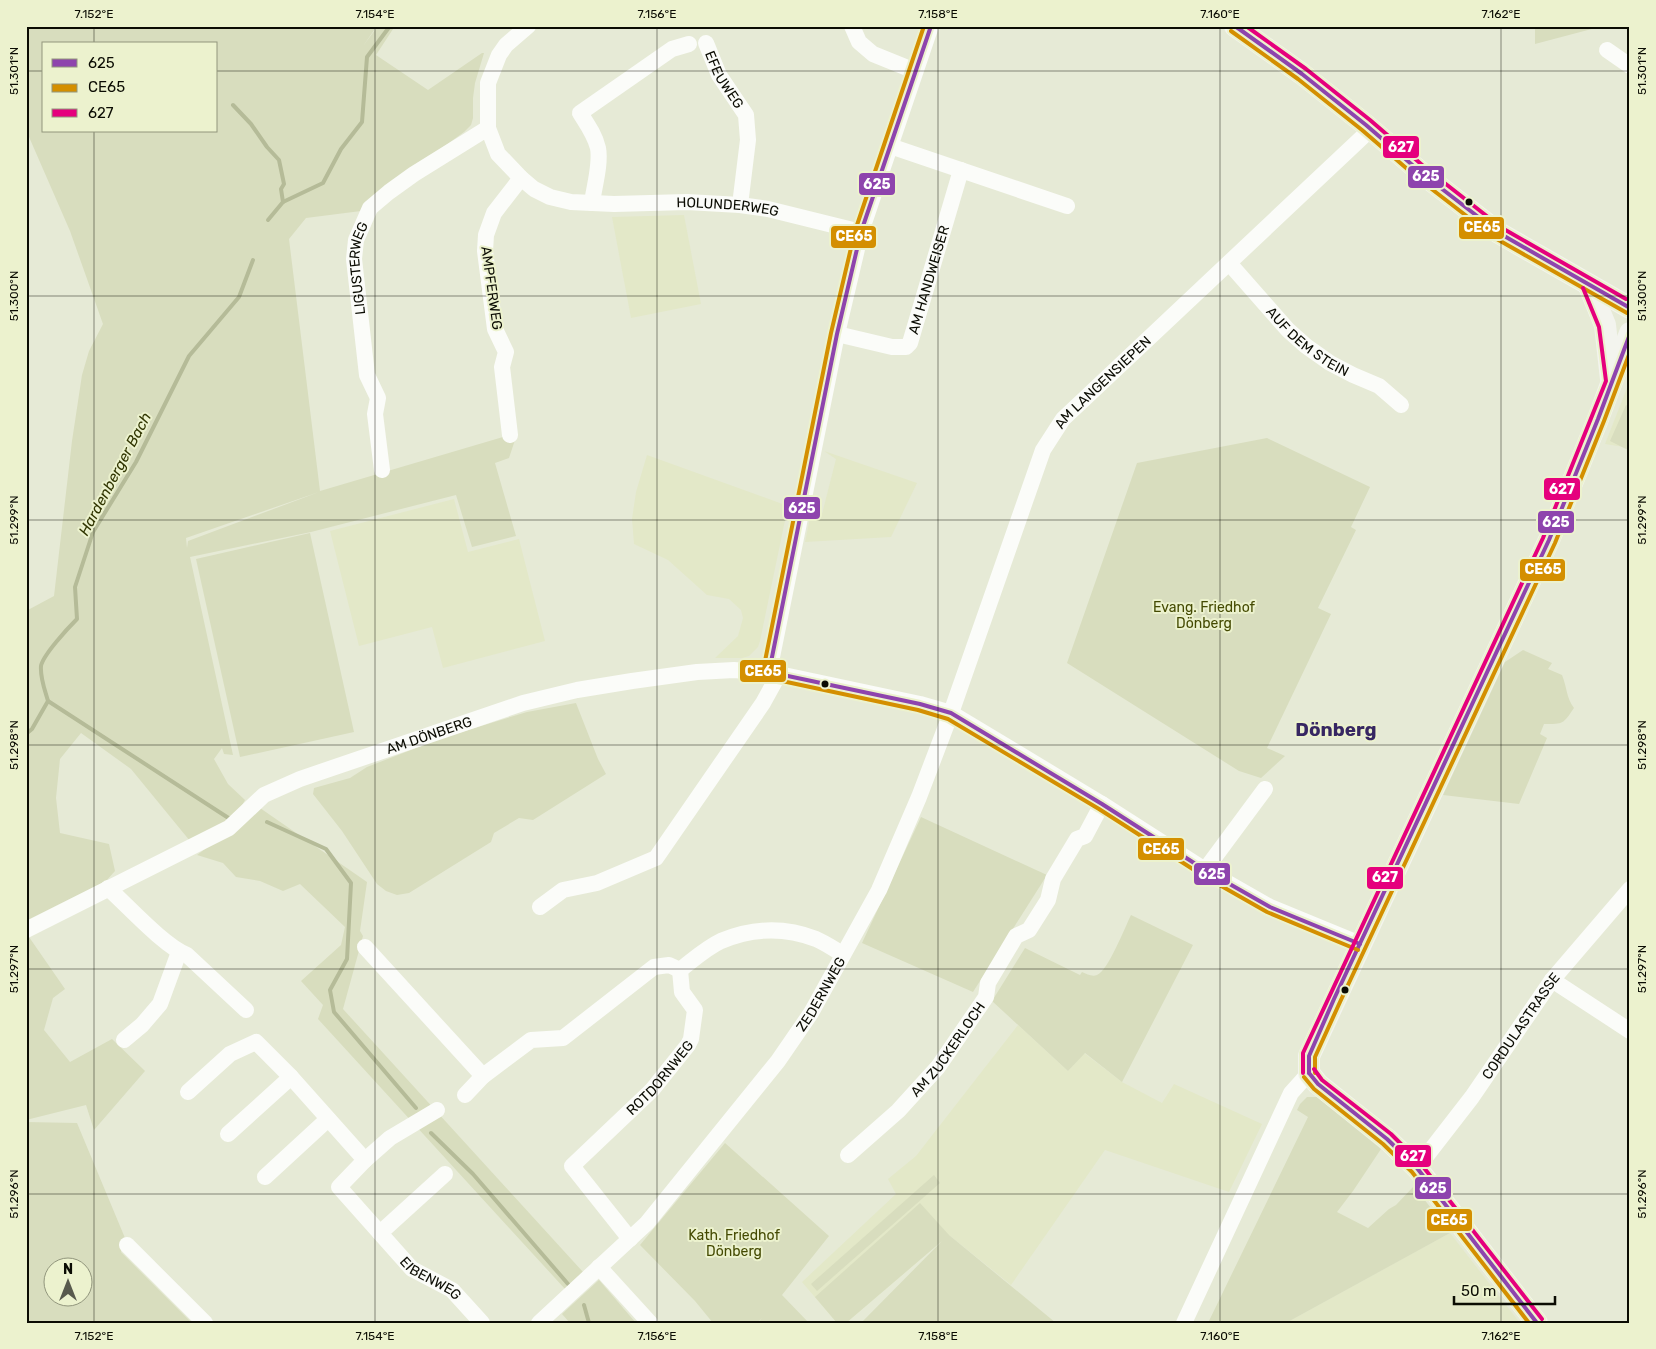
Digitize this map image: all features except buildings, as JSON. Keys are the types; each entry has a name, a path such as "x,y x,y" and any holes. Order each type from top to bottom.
{"street":[{"name":"HOLUNDERWEG","path":"528,26 506,45 499,55 488,83 488,128 498,154 534,189 550,197 571,202 687,202 740,205 768,209 861,232"},
{"path":"852,26 859,42 873,54 915,71"},
{"path":"540,907 563,890 598,883 656,858 667,845 763,704 774,673 837,334 861,232 931,26"},
{"path":"1236,26 1302,74 1424,175 1499,233 1630,308"},
{"name":"EFEUWEG","path":"706,43 719,75 746,115 748,140 740,205"},
{"name":"EFEUWEG","path":"592,203 598,163 598,148 593,134 580,113 672,49 689,44"},
{"path":"1606,50 1630,66"},
{"name":"LIGUSTERWEG","path":"382,470 375,414 378,398 367,375 354,259 356,240 370,208 389,192 450,150 488,128"},
{"name":"AM LANGENSIEPEN","path":"951,713 1043,450 1063,419 1371,130"},
{"path":"890,146 1066,206"},
{"name":"AM HANDWEISER","path":"837,334 892,348 906,348 910,342 961,170"},
{"name":"AMPFERWEG","path":"510,435 502,368 506,352 495,329 485,251 486,236 494,214 521,178"},
{"name":"AUF DEM STEIN","path":"1229,263 1288,330 1306,346 1330,363 1379,386 1400,405"},
{"path":"1589,286 1605,325 1612,382"},
{"path":"1537,1323 1417,1168 1387,1138 1318,1084 1309,1073 1309,1056 1549,540 1630,333"},
{"path":"1612,382 1630,364"},
{"name":"AM DÖNBERG","path":"26,930 230,828 264,795 300,779 500,710 577,690 632,681 734,670 774,673 920,704 951,713 1102,804 1205,870 1270,907 1360,944"},
{"name":"ZEDERNWEG","path":"538,1323 647,1223 778,1061 811,1013 879,890 919,797 951,713"},
{"path":"1205,870 1265,790"},
{"name":"AM ZUCKERLOCH","path":"848,1155 898,1111 938,1067 986,997 988,983 1016,936 1029,930 1048,900 1053,879 1077,839 1085,836 1102,804"},
{"path":"108,888 179,952 187,955 246,1010"},
{"name":"CORDULASTRASSE","path":"1417,1168 1472,1097 1552,980 1630,889"},
{"path":"465,1096 483,1076 531,1040 563,1038 654,967 669,966 680,970 720,941 744,933 767,930 789,931 816,939 843,954"},
{"path":"365,947 483,1076"},
{"path":"124,1040 142,1025 160,1004 179,952"},
{"name":"ROTDORNWEG","path":"630,1239 572,1166 652,1090 691,1039 695,1010 682,992 680,970"},
{"path":"1552,980 1630,1031"},
{"path":"188,1092 230,1054 256,1042 365,1160"},
{"path":"1184,1323 1291,1093 1309,1073"},
{"path":"228,1134 291,1078"},
{"name":"EIBENWEG","path":"437,1110 390,1138 339,1187 412,1268 452,1290 482,1323"},
{"path":"265,1177 328,1119"},
{"path":"380,1233 446,1174"},
{"path":"127,1245 205,1323"},
{"path":"599,1267 650,1323"}],"shaded area":[{"path":"684,215 701,304 631,318 612,217"},
{"path":"1629,383 1630,448 1605,444"},
{"path":"824,451 917,483 891,537 805,542 810,518 822,514 836,459"},
{"path":"647,455 788,506 760,641 758,647 749,656 742,658 715,658 738,636 743,618 741,610 729,599 707,595 668,560 634,544 632,519 636,492"},
{"path":"454,499 468,552 519,539 545,641 443,668 432,627 359,646 330,531"},
{"path":"1018,1025 1068,1071 1084,1053 1122,1082 1162,1103 1174,1084 1262,1124 1229,1192 1105,1150 1011,1285 949,1235 846,1323 837,1323 802,1282 896,1194 888,1179 916,1156"},
{"path":"1450,1233 1520,1323 1286,1323 1415,1252"}],"green space":[{"path":"26,26 377,26 363,46 378,26 395,26 376,55 428,90 484,53 475,83 473,118 471,125 464,132 361,211 306,218 289,239 320,491 503,437 516,437 509,458 495,463 516,536 472,547 456,495 311,532 190,557 233,755 224,754 222,748 214,759 228,784 245,800 229,820 190,841 131,769 81,733 60,759 56,798 60,833 109,844 115,871 106,881 26,923 26,611 54,596 72,441 82,375 89,351 103,324 70,231 26,130","holes":["319,492 188,541 187,548 186,538"]},
{"path":"1535,26 1603,26 1535,44"},
{"path":"1626,405 1630,407 1630,451 1610,441"},
{"name":"Evang. Friedhof Dönberg","path":"1267,438 1370,487 1351,527 1356,530 1318,608 1331,614 1267,748 1285,756 1261,778 1239,771 1067,663 1137,463"},
{"path":"310,533 354,732 240,757 196,559"},
{"path":"1523,650 1552,663 1548,669 1562,675 1569,700 1574,708 1562,722 1544,724 1540,734 1547,738 1519,804 1443,795 1505,662"},
{"path":"576,703 598,759 606,774 533,820 519,818 494,833 491,842 409,893 397,895 386,891 377,884 342,831 313,794 314,788 350,778 367,767 442,738 527,712"},
{"path":"260,808 367,882 360,931 363,936 343,1009 583,1272 565,1289 318,1019 323,1005 301,981 341,945 345,927 300,884 283,891 260,881 236,877 223,863 197,855"},
{"path":"921,817 1047,875 973,992 862,943"},
{"path":"1131,915 1193,945 1122,1082 1085,1053 1068,1071 992,1001 1025,948 1080,975 1082,972 1097,975 1106,966"},
{"path":"29,937 65,989 53,998 44,1030 70,1062 112,1039 145,1071 94,1130 86,1105 26,1120 26,938"},
{"path":"1307,1097 1317,1097 1381,1149 1337,1212 1368,1228 1396,1205 1414,1186 1450,1233 1286,1323 1208,1323 1308,1117 1297,1110"},
{"path":"26,1122 77,1123 125,1238 121,1252 192,1323 26,1323"},
{"name":"Kath. Friedhof Dönberg","path":"725,1143 829,1236 782,1295 809,1323 758,1323 762,1318 757,1323 713,1323 695,1301 640,1245"},
{"path":"934,1175 940,1183 817,1291 811,1284"},
{"path":"920,1203 949,1235 1056,1323 861,1323 942,1241 846,1323 837,1323 815,1297"},
{"path":"599,1280 636,1323 570,1323 562,1314"}],"waterway":[{"name":"Hardenberger Bach","path":"268,220 283,202 323,183 341,149 362,122 367,57 390,26"},
{"path":"233,105 251,124 279,160 284,184 281,189 283,202"},
{"name":"Hardenberger Bach","path":"26,734 32,729 48,701 41,675 43,661 56,642 77,619 75,587 93,532 136,462 189,356 239,297 253,260"},
{"path":"48,701 230,819"},
{"path":"267,822 326,849 351,883 347,959 330,990 334,1012 416,1108"},
{"path":"431,1133 473,1174 568,1284"},
{"path":"584,1305 589,1323"}],"transit line":[{"name":"CE65","path":"924,26 855,231 831,333 763,675 768,678 918,710 948,719 1099,809 1202,875 1267,912 1358,950"},
{"name":"625","path":"769,672 837,334 861,232 931,26"},
{"name":"625","path":"1235,26 1302,74 1366,125 1424,175 1499,233 1630,308"},
{"name":"627","path":"1246,26 1306,69 1370,120 1428,170 1502,228 1626,299"},
{"name":"CE65","path":"1231,31 1298,79 1362,130 1420,180 1495,238 1627,313"},
{"name":"627","path":"1303,1073 1303,1053 1543,538 1606,381 1599,327 1583,288"},
{"name":"625","path":"1309,1073 1309,1056 1334,999 1549,540 1630,334"},
{"name":"CE65","path":"1315,1073 1315,1057 1555,543 1630,352"},
{"name":"625","path":"769,672 920,704 951,713 1102,804 1205,870 1270,907 1360,944"},
{"name":"627","path":"1314,1069 1322,1080 1391,1134 1421,1164 1542,1319"},
{"name":"625","path":"1309,1073 1318,1084 1387,1139 1417,1168 1537,1323"},
{"name":"CE65","path":"1304,1077 1314,1089 1383,1144 1412,1172 1529,1323"}],"district":[{"name":"Dönberg","path":"1336,729"}]}
